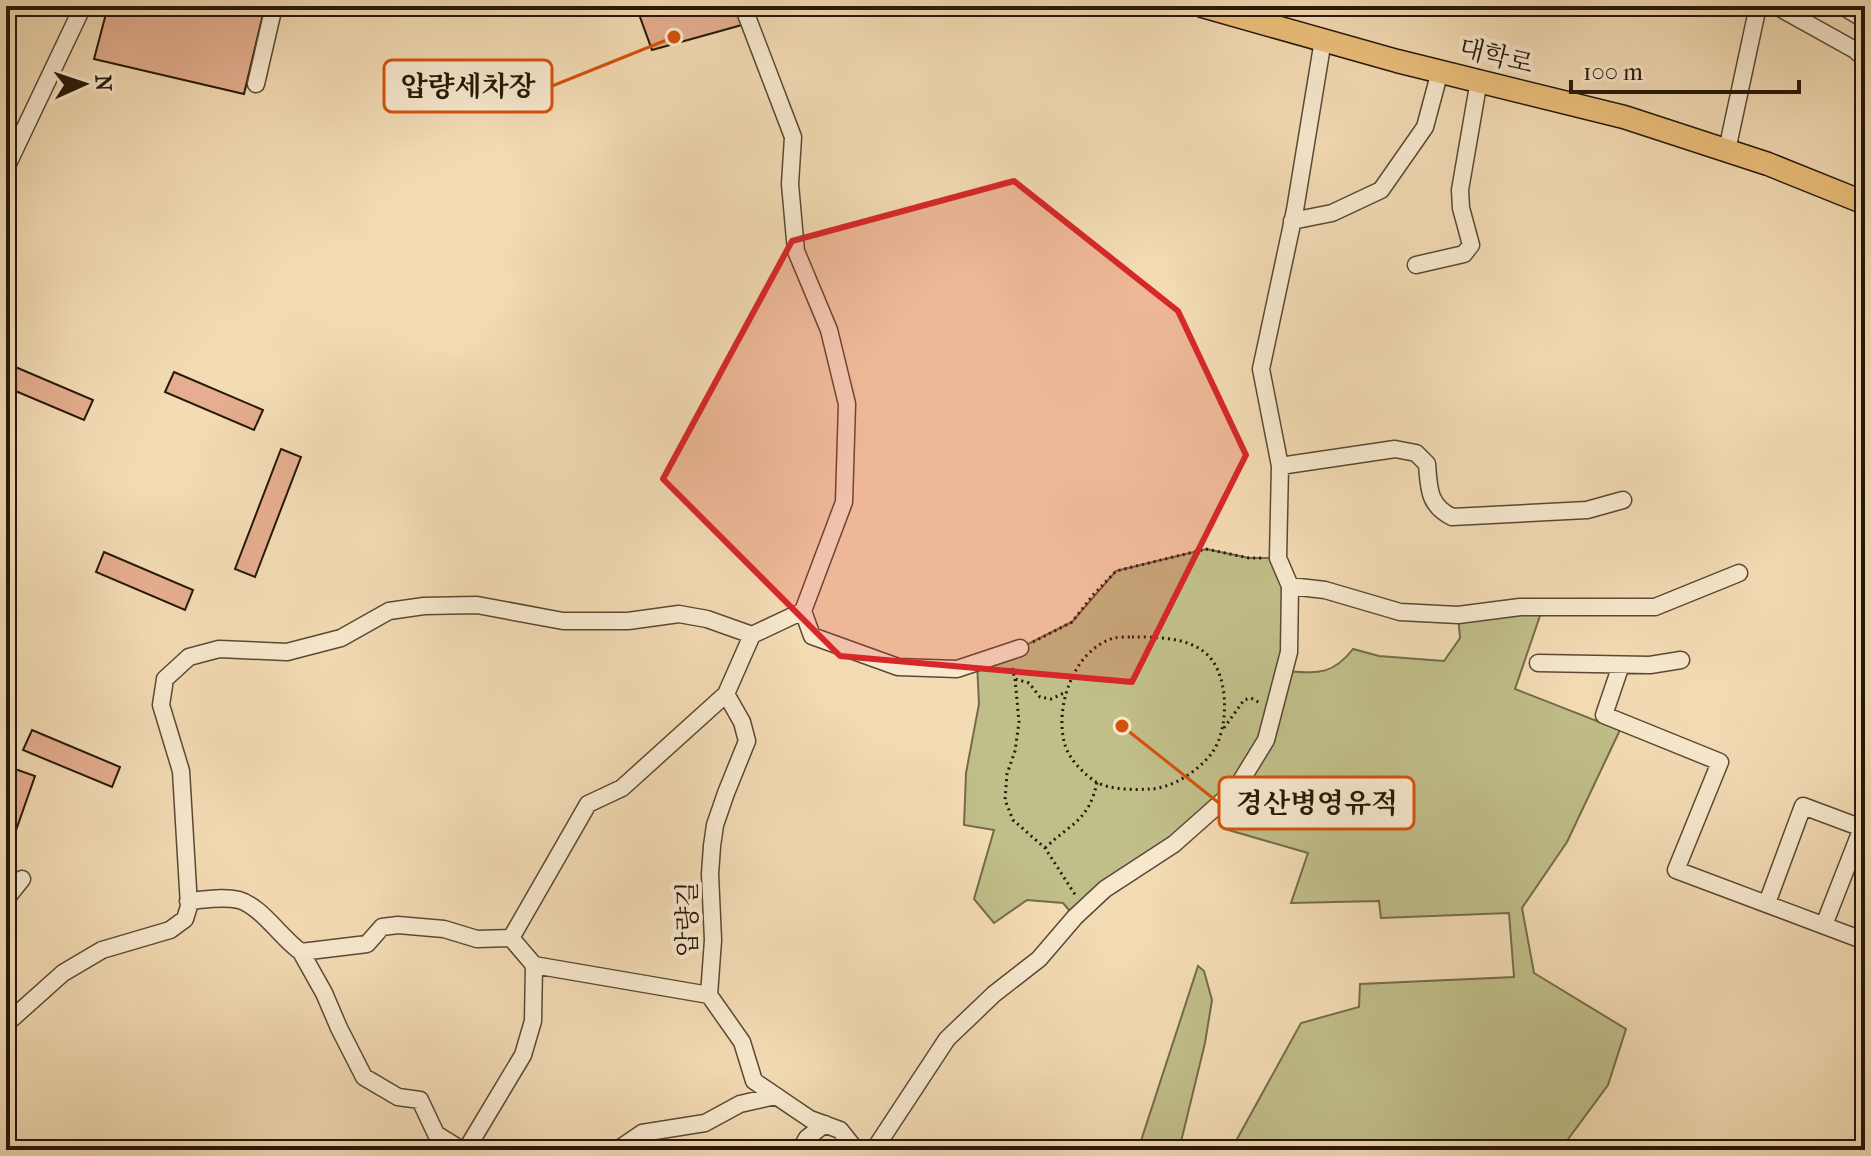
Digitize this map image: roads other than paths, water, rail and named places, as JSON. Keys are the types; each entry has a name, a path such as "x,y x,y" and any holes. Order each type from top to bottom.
{"main road":[{"name":"대학로","path":"1202,6 1624,117 1727,150 1865,203"}],"street":[{"path":"6,168 83,6"},
{"path":"256,84 274,6"},
{"path":"743,6 793,137 790,184 796,251 829,330 847,404 844,502 803,611 812,636 898,667 957,669 1014,650"},
{"path":"1727,150 1758,6"},
{"path":"1776,6 1855,50 1865,59"},
{"path":"1842,6 1865,20"},
{"path":"874,1150 947,1039 994,994 1039,959 1105,889 1174,844 1236,789 1266,740 1289,652 1290,586 1278,558 1280,466 1261,369 1292,221 1323,40"},
{"path":"1292,221 1332,213 1381,190 1425,127 1440,71"},
{"path":"1416,265 1464,254 1471,245 1461,208 1460,190 1479,80"},
{"path":"1280,466 1395,449 1416,453 1427,464 1430,492 1439,511 1452,517 1587,510 1623,500"},
{"path":"1290,586 1325,590 1400,612 1458,615 1520,607 1655,607 1739,573"},
{"path":"6,1024 63,973 102,950 170,930 185,919 188,901 181,771 161,705 165,679 189,657 219,649 287,652 341,638 389,611 424,606 477,605 563,621 628,621 679,614 707,619 752,635"},
{"path":"511,938 588,804 622,788 726,694 752,635 803,611"},
{"path":"1538,663 1621,665 1681,660"},
{"path":"1621,665 1604,715 1720,762 1676,870 1865,941"},
{"name":"압량길","path":"709,995 713,940 710,874 715,825 747,741 742,722 726,694"},
{"path":"1767,903 1803,806 1862,828 1824,925"},
{"path":"6,899 22,879"},
{"path":"188,901 241,901 268,920 286,941 301,952 364,1077 398,1097 420,1100 436,1134 464,1150 523,1055 533,1021 534,965"},
{"path":"301,952 367,944 382,927 398,925 444,929 477,939 511,938"},
{"path":"511,938 534,965 709,995 742,1042 754,1081 810,1119 840,1130 856,1150"},
{"path":"601,1150 620,1149 642,1133 705,1123 740,1104 775,1096"},
{"path":"800,1150 807,1138 825,1124"}],"place":[{"name":"압량세차장","path":"674,37"},
{"name":"경산병영유적","path":"1122,726"}]}
